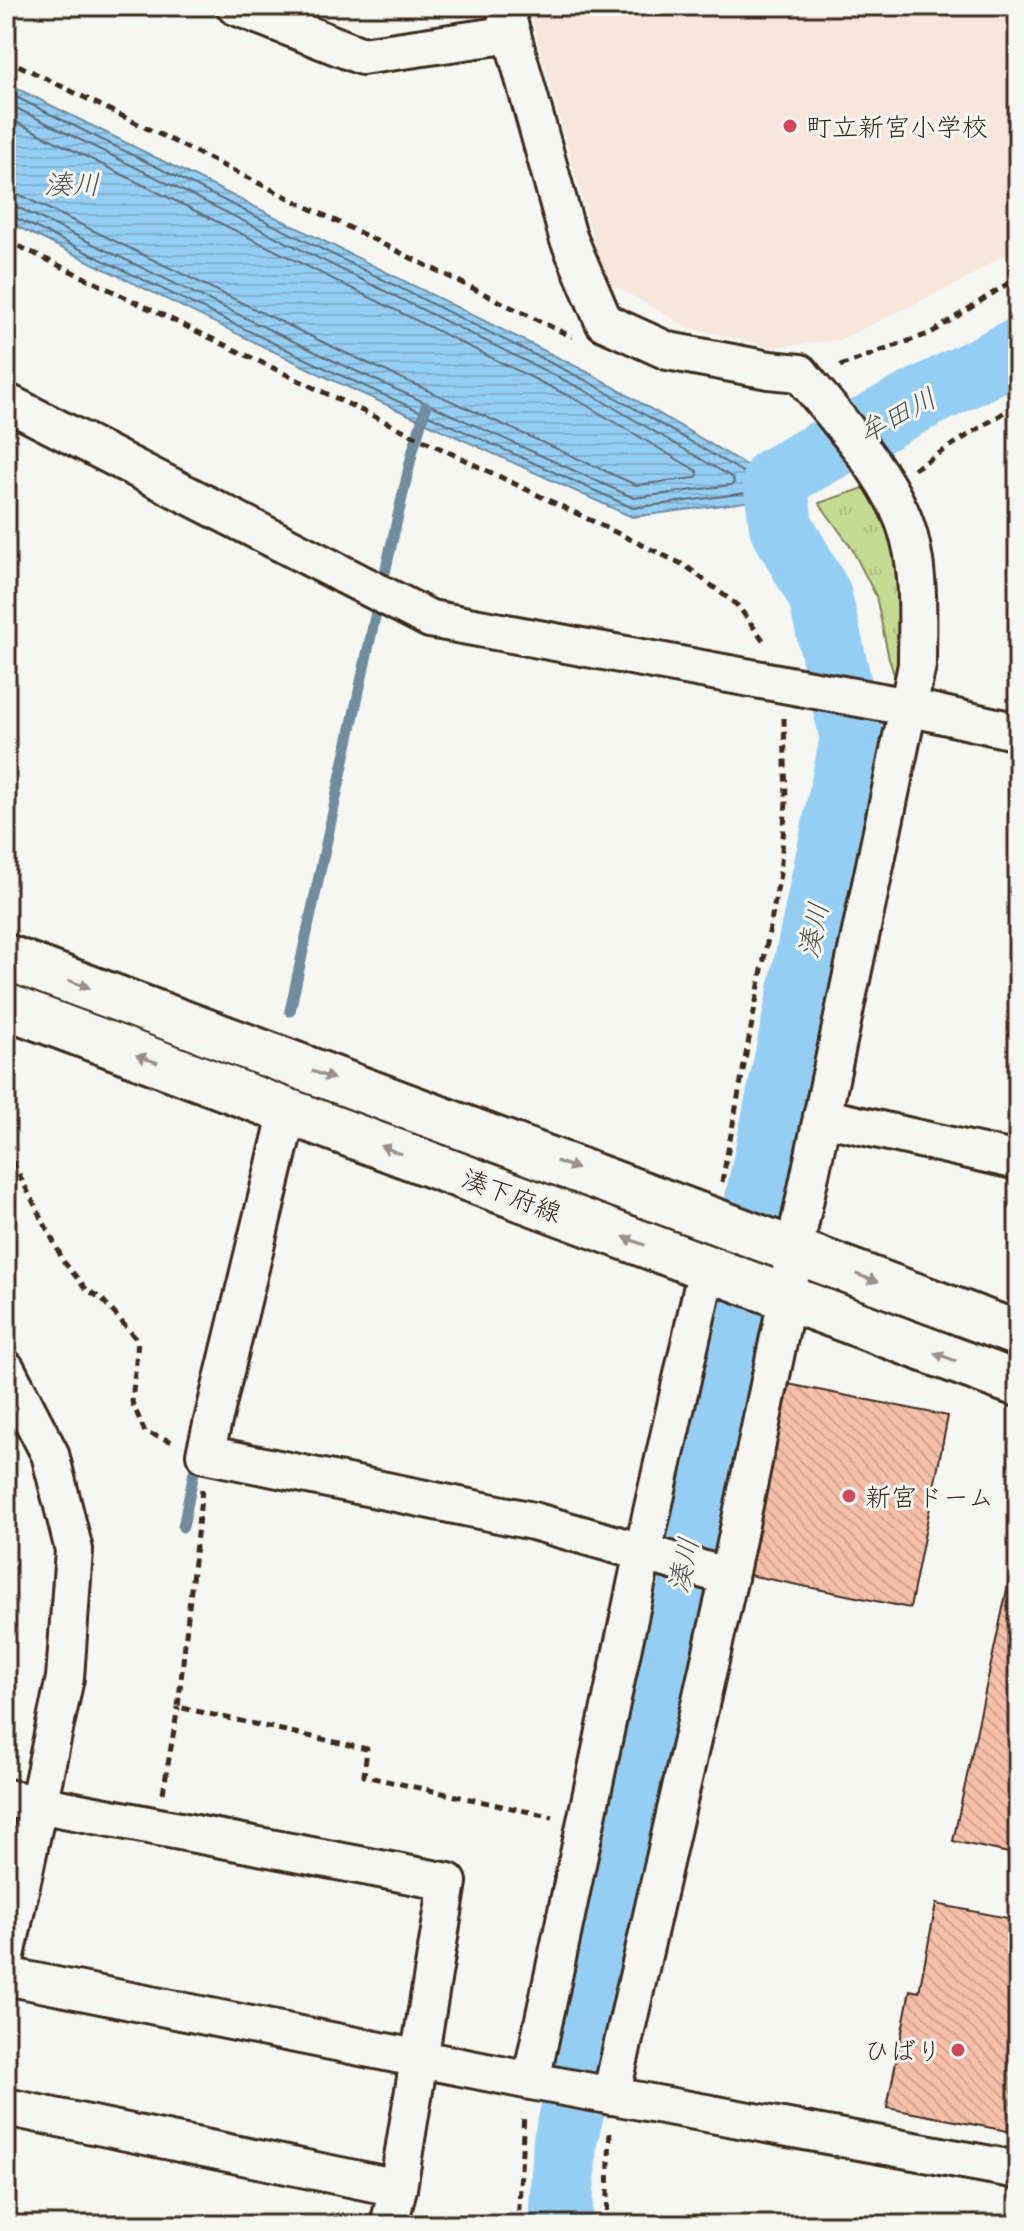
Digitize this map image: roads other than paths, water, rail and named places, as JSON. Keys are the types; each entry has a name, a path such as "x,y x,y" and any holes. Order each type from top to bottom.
{"main road":[{"name":"湊下府線","path":"6,957 1018,1334"},
{"name":"湊下府線","path":"6,1006 1018,1384"}],"street":[{"path":"235,6 362,56 508,20 568,237 604,322 668,351 769,370 806,382 883,482 906,525 916,579 917,665 898,706 787,1299 729,1577 611,2096"},
{"path":"6,402 430,619 787,684 1018,732"},
{"path":"288,1111 205,1454 533,1521 729,1577"},
{"path":"822,1117 1018,1161"},
{"path":"531,2081 643,1552 707,1268"},
{"path":"6,1369 50,1454 74,1550 65,1678 22,1801 6,1956"},
{"path":"22,1801 448,1882 398,2188 389,2225"},
{"path":"6,1976 531,2081 1018,2170"},
{"path":"6,2107 398,2188"}],"water":[{"name":"湊川","path":"6,83 593,375 797,495 632,517 326,377 6,221"}],"waterway":[{"name":"牟田川","path":"775,479 899,410 1018,350"},
{"path":"384,577 426,407"},
{"name":"湊川","path":"560,2225 565,2141 584,2065 680,1573 852,739 820,596 781,526 775,479"},
{"path":"290,1011 378,603"},
{"path":"183,1527 197,1457"}],"place":[{"name":"町立新宮小学校","path":"790,126"},
{"name":"新宮ドーム","path":"849,1496"},
{"name":"ひばり","path":"958,2050"}]}
